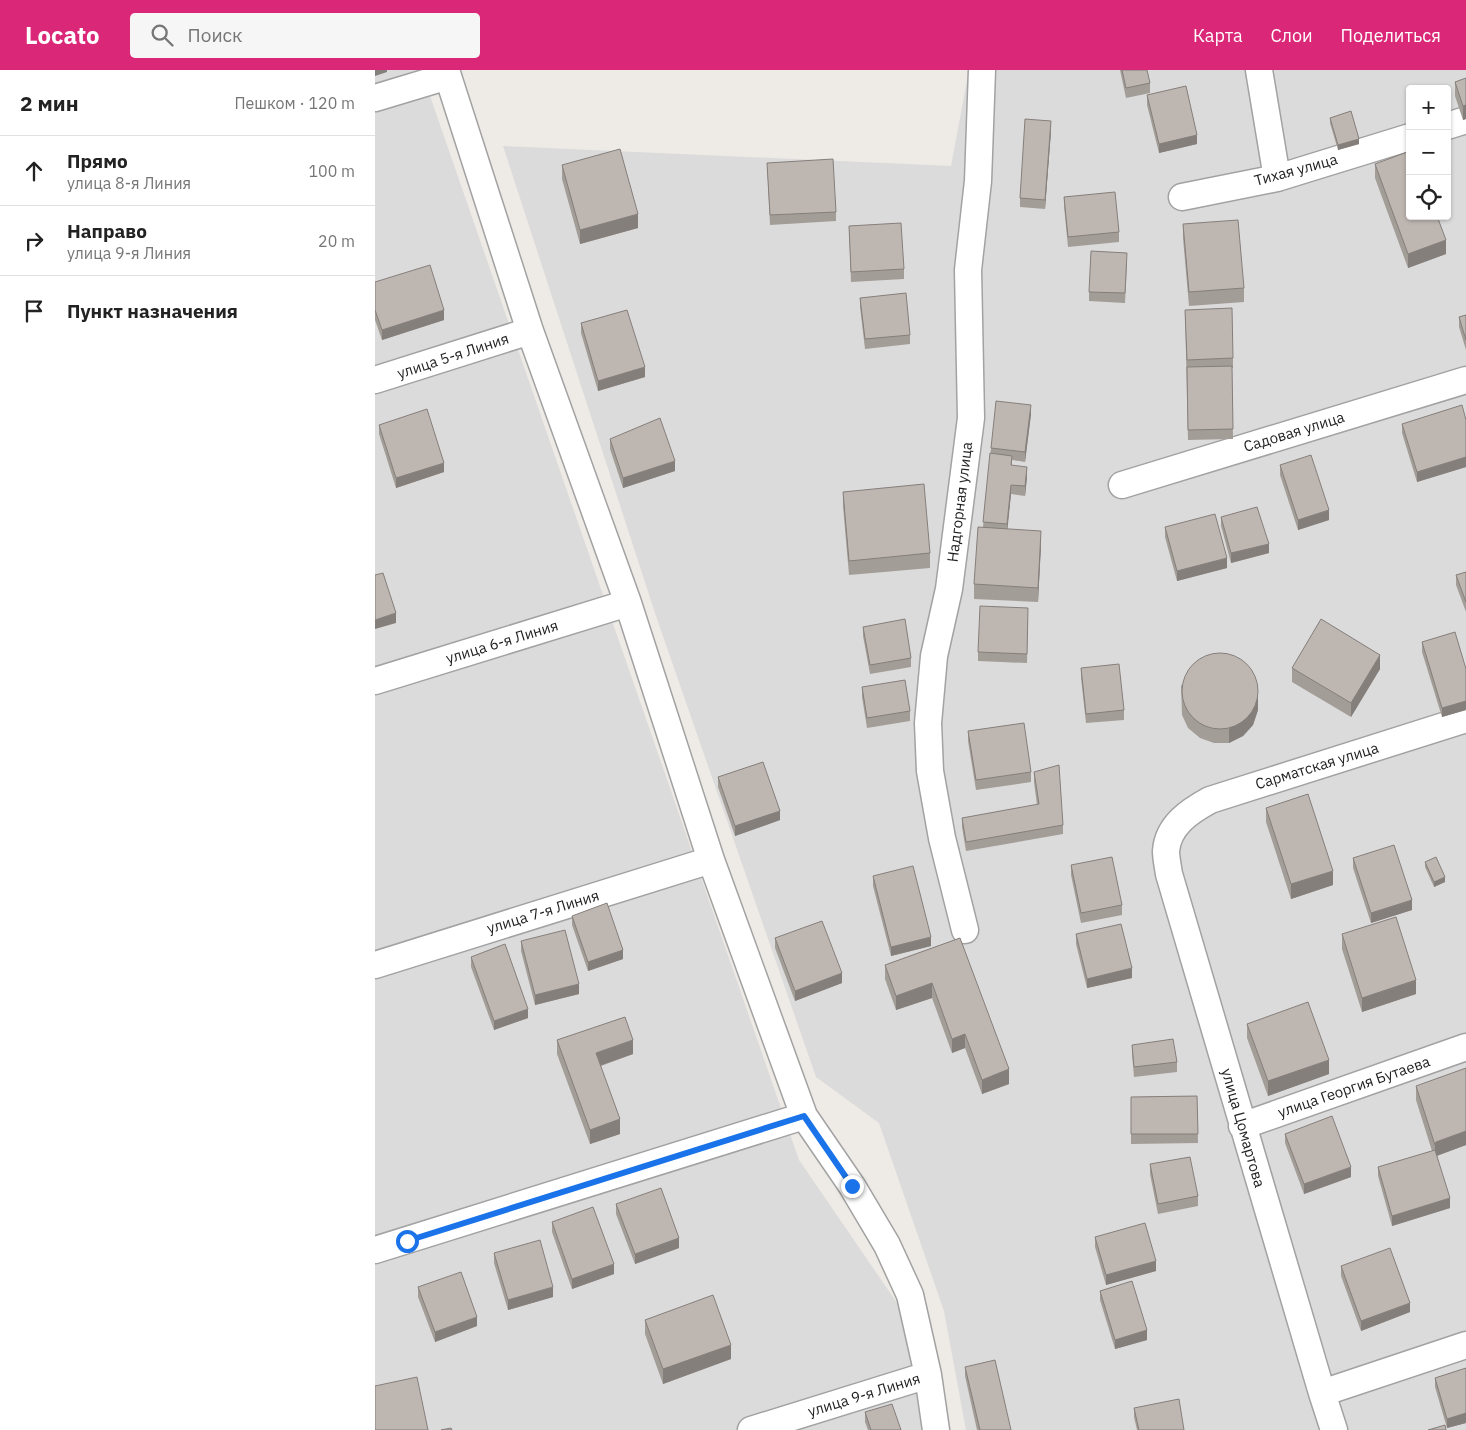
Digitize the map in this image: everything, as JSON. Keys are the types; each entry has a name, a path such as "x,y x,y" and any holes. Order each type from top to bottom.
{"street":[{"name":"Надгорная улица","path":"965,930 942,838 930,771 928,723 933,656 949,589 971,418 968,270 978,180 982,70"},
{"path":"1259,70 1277,178"},
{"path":"375,98 447,73"},
{"name":"улица 9-я Линия","path":"447,73 530,331 628,603 711,860 804,1116 852,1186 887,1245 910,1295 928,1375 751,1430"},
{"path":"1451,125 1466,120"},
{"name":"Тихая улица","path":"1182,197 1277,178 1406,138"},
{"name":"улица 5-я Линия","path":"375,380 530,331"},
{"name":"Садовая улица","path":"1121,485 1466,380"},
{"name":"улица 6-я Линия","path":"375,681 628,603"},
{"name":"Сарматская улица","path":"1175,825 1195,808 1210,800 1466,719"},
{"name":"улица Цомартова","path":"1175,825 1166,850 1169,874 1242,1126 1334,1430"},
{"name":"улица 7-я Линия","path":"375,964 711,860"},
{"name":"улица Георгия Бутаева","path":"1242,1126 1466,1047"},
{"path":"375,1250 804,1116"},
{"path":"1322,1393 1466,1345"},
{"path":"928,1375 936,1430"}],"shaded area":[{"path":"375,70 421,70 799,1160 915,1329 922,1430 375,1430"},
{"path":"969,70 1466,70 1466,1430 966,1430 944,1311 879,1123 816,1077 656,616 503,146 951,166"}],"building":[{"path":"1122,70 1147,70 1150,83 1126,88"},
{"path":"1466,78 1466,105 1463,106 1455,82"},
{"path":"1186,86 1197,135 1159,144 1147,95"},
{"path":"1351,111 1359,139 1338,145 1330,118"},
{"path":"1025,119 1051,121 1045,200 1020,198"},
{"path":"620,149 638,214 580,230 562,165"},
{"path":"1406,152 1406,220 1438,220 1446,240 1408,254 1375,164"},
{"path":"833,159 836,212 770,215 767,163"},
{"path":"1115,192 1119,232 1068,237 1064,197"},
{"path":"1238,220 1244,288 1189,292 1183,224"},
{"path":"901,223 904,269 851,272 849,226"},
{"path":"1091,251 1127,253 1125,293 1089,292"},
{"path":"430,265 444,310 382,330 375,310 375,282"},
{"path":"906,293 910,335 865,339 860,298"},
{"path":"1232,308 1233,358 1187,360 1185,310"},
{"path":"627,310 645,367 598,381 581,323"},
{"path":"1466,315 1466,340 1459,317"},
{"path":"1232,366 1233,429 1188,430 1187,367"},
{"path":"996,401 1031,405 1025,452 991,448"},
{"path":"1462,405 1466,420 1466,457 1417,472 1402,424"},
{"path":"427,409 444,463 396,478 379,425"},
{"path":"660,418 675,461 623,478 610,439"},
{"path":"990,453 1012,456 1011,465 1027,467 1025,486 1011,485 1007,524 983,522"},
{"path":"1311,455 1329,510 1298,520 1280,465"},
{"path":"924,484 930,553 849,561 843,492"},
{"path":"1257,507 1269,544 1231,553 1221,517"},
{"path":"1215,514 1227,558 1177,571 1165,527"},
{"path":"978,527 1041,531 1038,588 974,584"},
{"path":"1466,572 1466,602 1456,575"},
{"path":"383,573 396,613 375,620 375,575"},
{"path":"980,606 1028,608 1027,654 978,652"},
{"path":"905,619 911,658 870,665 863,627"},
{"path":"1321,619 1380,655 1351,703 1292,668"},
{"path":"1455,632 1466,669 1466,701 1442,708 1422,642"},
{"path":"1228,653 1241,659 1252,670 1258,683 1256,706 1241,723 1228,729 1212,729 1199,723 1184,706 1182,683 1188,670 1205,655"},
{"path":"1119,664 1124,710 1086,714 1081,668"},
{"path":"905,680 910,711 867,718 862,687"},
{"path":"1024,723 1031,772 976,780 968,731"},
{"path":"763,762 780,811 735,826 718,777"},
{"path":"1059,765 1063,825 966,842 962,818 1039,804 1034,772"},
{"path":"1308,794 1333,871 1291,884 1266,808"},
{"path":"1394,845 1412,900 1371,913 1353,858"},
{"path":"1112,857 1122,905 1081,913 1071,865"},
{"path":"1436,857 1445,877 1434,882 1425,862"},
{"path":"913,866 931,937 891,947 873,876"},
{"path":"607,903 623,950 588,962 572,916"},
{"path":"1396,917 1416,980 1362,998 1342,934"},
{"path":"822,921 842,973 795,991 775,938"},
{"path":"1121,924 1132,968 1087,979 1076,934"},
{"path":"565,930 579,984 535,995 521,941"},
{"path":"960,938 1009,1069 982,1080 965,1034 952,1039 932,983 896,996 885,965"},
{"path":"505,944 528,1009 494,1021 471,957"},
{"path":"1308,1002 1329,1060 1268,1081 1247,1024"},
{"path":"625,1017 633,1040 596,1053 620,1119 590,1130 557,1040"},
{"path":"1173,1039 1177,1062 1134,1067 1132,1045"},
{"path":"1466,1068 1466,1131 1436,1142 1435,1145 1416,1086"},
{"path":"1197,1096 1198,1134 1131,1134 1131,1097"},
{"path":"1332,1116 1351,1167 1304,1184 1285,1134"},
{"path":"1435,1150 1450,1198 1392,1216 1378,1167"},
{"path":"1190,1157 1198,1196 1158,1204 1150,1164"},
{"path":"661,1188 679,1238 635,1254 616,1204"},
{"path":"593,1207 614,1264 572,1279 552,1222"},
{"path":"1145,1223 1156,1261 1106,1275 1095,1237"},
{"path":"540,1240 553,1287 508,1300 494,1253"},
{"path":"1390,1248 1410,1303 1361,1321 1341,1266"},
{"path":"461,1272 477,1317 435,1332 418,1287"},
{"path":"1132,1281 1147,1330 1115,1340 1100,1291"},
{"path":"713,1295 731,1345 663,1369 645,1320"},
{"path":"995,1360 1011,1430 980,1430 965,1367"},
{"path":"1466,1368 1466,1413 1447,1419 1435,1378"},
{"path":"417,1377 428,1430 375,1430 375,1386"},
{"path":"1179,1399 1184,1430 1139,1430 1134,1408"},
{"path":"892,1404 901,1430 871,1430 865,1412"},
{"path":"1445,1425 1446,1430 1428,1430"}],"route":[{"path":"407,1241 804,1116 852,1186"}]}
